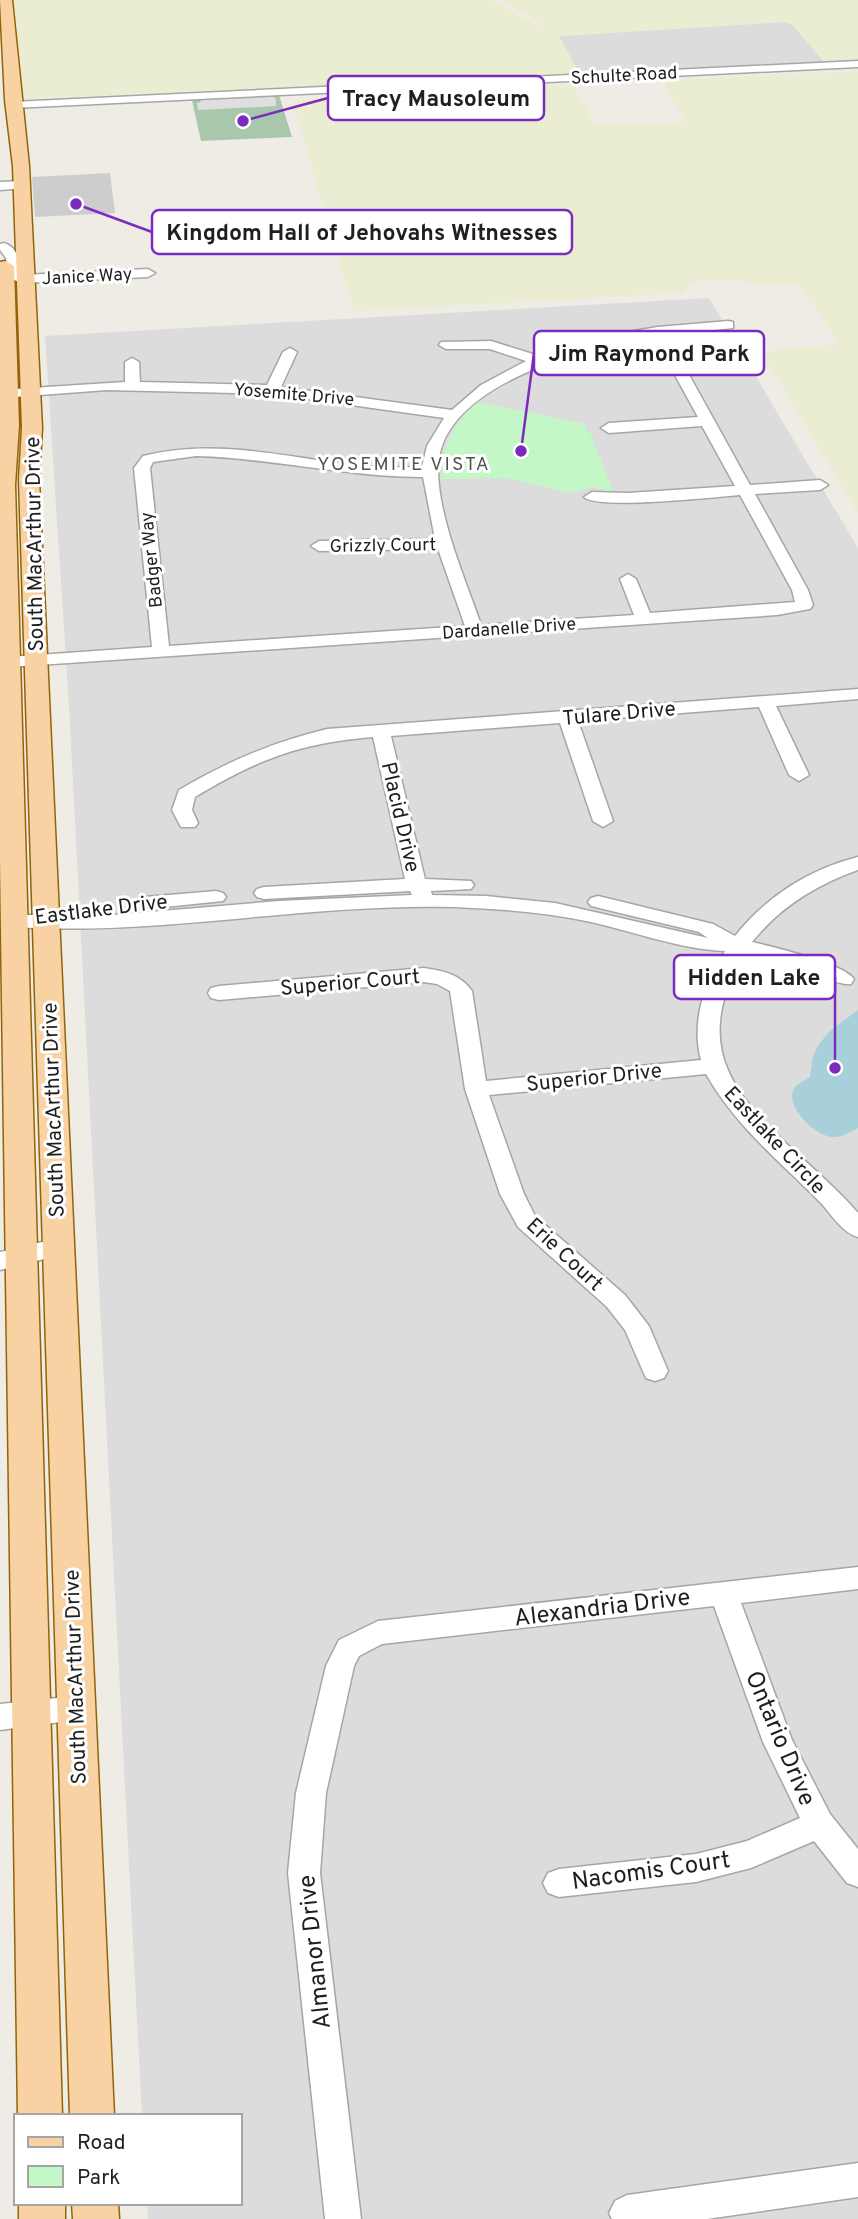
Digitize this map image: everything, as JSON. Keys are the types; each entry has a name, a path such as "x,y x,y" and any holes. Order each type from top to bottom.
{"main road":[{"name":"South MacArthur Drive","path":"3,0 8,186 5,247 17,394"},
{"name":"South MacArthur Drive","path":"8,186 26,280 17,394 5,485 46,919 92,2114"},
{"name":"South MacArthur Drive","path":"23,661 15,921 11,1252 32,1714 40,2114"}],"street":[{"name":"Schulte Road","path":"4,113 48,102 858,64"},
{"path":"4,113 23,127 22,111 48,102"},
{"path":"5,247 13,257 15,276 26,280"},
{"name":"Janice Way","path":"26,280 148,273"},
{"path":"475,631 446,544 430,472 433,445 454,415 471,399 509,373 580,346 658,331 728,325"},
{"path":"658,331 745,490"},
{"path":"446,345 491,345 541,361"},
{"path":"272,390 290,352"},
{"path":"132,362 133,388"},
{"name":"Yosemite Drive","path":"17,394 108,393 133,388 272,390 454,415"},
{"path":"609,428 707,421"},
{"path":"142,468 143,463 156,457 215,454 357,471 430,472"},
{"name":"Badger Way","path":"142,468 160,652"},
{"path":"592,497 628,498 820,485"},
{"name":"Dardanelle Drive","path":"23,661 777,610 804,605 800,590 745,490"},
{"name":"Grizzly Court","path":"319,546 358,543 446,544"},
{"path":"628,579 644,619"},
{"name":"Tulare Drive","path":"188,823 183,810 186,794 232,766 296,741 327,735 858,694"},
{"path":"765,701 799,775"},
{"path":"567,717 603,821"},
{"name":"Placid Drive","path":"381,731 421,892"},
{"name":"Eastlake Circle","path":"858,863 811,881 761,916 738,946 722,974 706,1038 712,1066 735,1103 858,1229"},
{"name":"Eastlake Drive","path":"15,921 46,919 70,925 277,908 421,892 558,910 699,943 738,946 800,961 843,979"},
{"name":"Superior Court","path":"219,993 424,975 444,978 461,990 476,1089"},
{"name":"Superior Drive","path":"476,1089 712,1066"},
{"name":"Erie Court","path":"476,1089 512,1194 526,1221 616,1301 636,1326 655,1371"},
{"path":"11,1252 59,1247"},
{"name":"Alexandria Drive","path":"349,1648 378,1633 858,1578"},
{"name":"Ontario Drive","path":"723,1593 778,1742 819,1824 858,1873"},
{"name":"Almanor Drive","path":"343,2219 304,1873 311,1793 340,1667 349,1648"},
{"path":"0,1717 76,1708"},
{"name":"Nacomis Court","path":"559,1883 695,1868 751,1854 819,1824"},
{"path":"627,2213 858,2179"}],"shaded area":[{"path":"784,22 792,24 826,64 580,75 558,36"},
{"path":"271,95 276,99 276,106 198,110 197,103 201,102 200,99"},
{"path":"110,173 115,213 35,217 32,177"},
{"path":"709,298 858,548 858,2219 148,2219 147,2205 242,2205 242,2114 142,2114 69,706 45,336"}],"green space":[{"path":"8,0 490,0 541,27 539,22 501,0 858,0 858,62 826,64 792,24 784,22 559,36 580,75 22,99"},
{"path":"858,71 858,514 763,355 775,349 839,344 800,286 721,280 693,282 682,293 354,311 292,101 403,93 407,94 416,118 489,114 479,90 573,85 595,124 663,123 686,121 662,82 665,80"},
{"path":"278,92 292,137 201,141 191,96"},
{"path":"477,402 586,424 586,431 593,435 591,437 614,492 592,487 570,493 508,478 441,479 443,457 450,437"}],"water":[{"path":"858,1010 858,1128 839,1137 826,1136 811,1127 798,1113 792,1098 793,1091 810,1077 813,1056 819,1044 831,1030"}],"place":[{"name":"Tracy Mausoleum","path":"243,121"},
{"name":"Kingdom Hall of Jehovahs Witnesses","path":"76,204"},
{"name":"Jim Raymond Park","path":"521,451"},
{"name":"Hidden Lake","path":"835,1068"}],"district":[{"name":"YOSEMITE VISTA","path":"404,463"}]}
